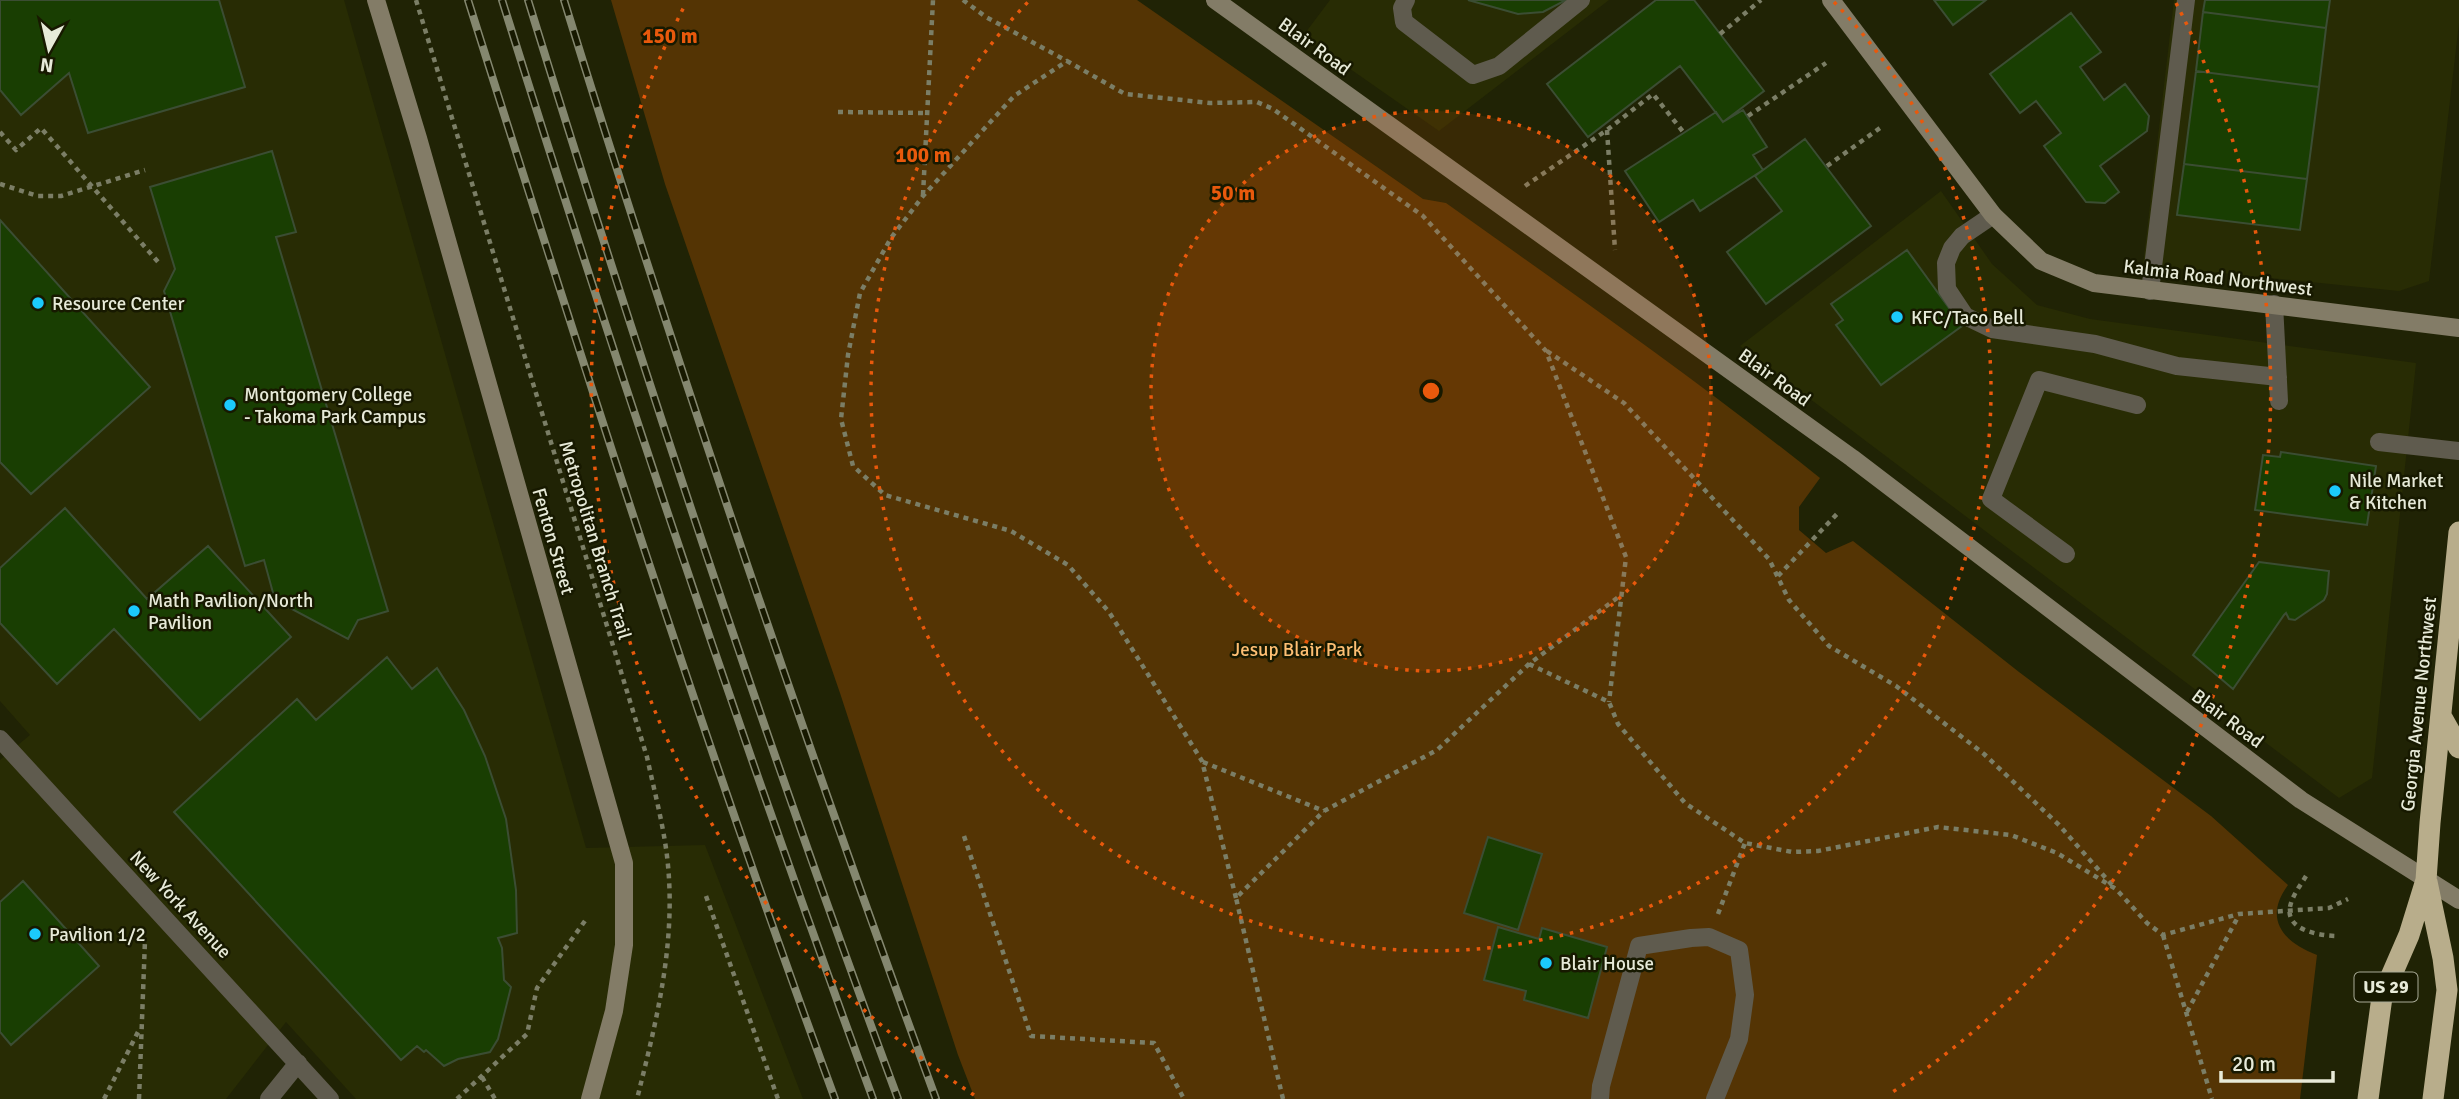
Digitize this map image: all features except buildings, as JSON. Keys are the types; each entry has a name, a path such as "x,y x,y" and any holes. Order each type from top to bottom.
{"highway":[{"name":"Georgia Avenue Northwest","path":"2426,880 2455,601 2459,532"},
{"path":"2441,716 2459,748"},
{"name":"US 29","path":"2368,1099 2382,997 2409,935 2426,880"},
{"name":"US 29","path":"2426,880 2444,958 2447,990 2433,1099"}],"street":[{"name":"Fenton Street","path":"376,0 422,151 624,863 624,946 614,1011 590,1099"},
{"name":"Blair Road","path":"1215,0 1852,458 2301,800 2459,900"},
{"path":"1406,0 1402,8 1404,22 1473,75 1499,66 1581,0"},
{"name":"Kalmia Road Northwest","path":"1831,0 1993,215 2041,261 2094,283 2459,328"},
{"path":"2150,291 2186,0"},
{"path":"1993,215 1962,236 1952,248 1946,263 1947,289 1965,316 1992,329 2095,344 2177,366 2278,377"},
{"path":"2274,304 2279,401"},
{"path":"2066,554 1991,499 2039,380 2137,405"},
{"path":"2379,442 2459,451"},
{"name":"New York Avenue","path":"0,739 330,1099"},
{"path":"1600,1099 1601,1086 1639,946 1709,937 1739,950 1745,995 1739,1040 1715,1099"},
{"path":"269,1099 298,1063"}],"path":[{"name":"Metropolitan Branch Trail","path":"416,0 643,744 665,844 669,891 667,958 662,995 637,1099"},
{"path":"923,196 925,113 933,0"},
{"path":"963,0 986,18 1125,93 1210,103 1256,102 1273,109 1423,216 1546,351 1624,403 1769,559 1790,600 1829,646 1896,686 1984,754 2059,825 2147,923 2163,935 2212,1099"},
{"path":"1720,34 1762,0"},
{"path":"1067,61 1013,96 923,196 891,237 860,293 848,355 841,419 853,466 885,495 1011,531 1068,565 1110,612 1202,761 1283,1099"},
{"path":"1748,116 1826,63"},
{"path":"1525,186 1607,130 1653,94 1684,132"},
{"path":"838,111 925,113"},
{"path":"0,132 16,150 41,128 159,263"},
{"path":"1827,166 1880,128"},
{"path":"1607,130 1615,250"},
{"path":"0,184 38,195 61,196 145,170"},
{"path":"1546,351 1626,557 1609,702 1618,724 1685,803 1745,843 1792,852 1818,851 1938,827 2011,835 2057,853 2116,889"},
{"path":"1778,576 1837,514"},
{"path":"1236,898 1324,811 1437,750 1529,664 1622,594"},
{"path":"1529,664 1609,702"},
{"path":"1202,761 1324,811"},
{"path":"964,836 1031,1036 1154,1043 1184,1099"},
{"path":"1709,937 1745,843"},
{"path":"2288,911 2291,899 2306,876"},
{"path":"706,896 778,1099"},
{"path":"2163,935 2239,914 2329,908 2348,899"},
{"path":"2288,911 2301,928 2318,936 2338,936"},
{"path":"2186,1013 2239,914"},
{"path":"457,1099 527,1034 537,988 587,918"},
{"path":"139,1099 145,940"},
{"path":"104,1099 141,1026"},
{"path":"482,1077 495,1099"}],"shaded area":[{"name":"Montgomery College - Takoma Park Campus","path":"0,0 344,0 586,848 705,845 803,1099 356,1099 286,1022 226,1099 0,1099 0,760 30,735 0,701"},
{"path":"1330,0 1609,0 1439,131 1303,36"},
{"path":"2174,0 2459,0 2459,23 2429,281 2399,291 2143,265"},
{"path":"1941,191 1992,264 2037,305 2090,319 2416,363 2372,778 2339,798 1740,346"}],"green space":[{"name":"Jesup Blair Park","path":"611,0 1137,0 1423,199 1446,203 1635,338 1774,442 1820,478 1799,507 1799,530 1826,553 1853,541 2019,672 2211,816 2288,885 2277,908 2280,928 2295,943 2317,955 2300,1099 975,1099 958,1055 840,693 665,184"}],"railway":[{"path":"468,0 691,689 835,1099"},
{"path":"502,0 681,552 873,1099"},
{"path":"528,0 615,276 752,689 898,1099"},
{"path":"564,0 743,552 936,1099"}],"place":[{"name":"Resource Center","path":"38,303"},
{"name":"KFC/Taco Bell","path":"1897,317"},
{"name":"Montgomery College - Takoma Park Campus","path":"230,405"},
{"name":"Nile Market & Kitchen","path":"2335,491"},
{"name":"Math Pavilion/North Pavilion","path":"134,611"},
{"name":"Pavilion 1/2","path":"35,934"},
{"name":"Blair House","path":"1546,963"}]}
